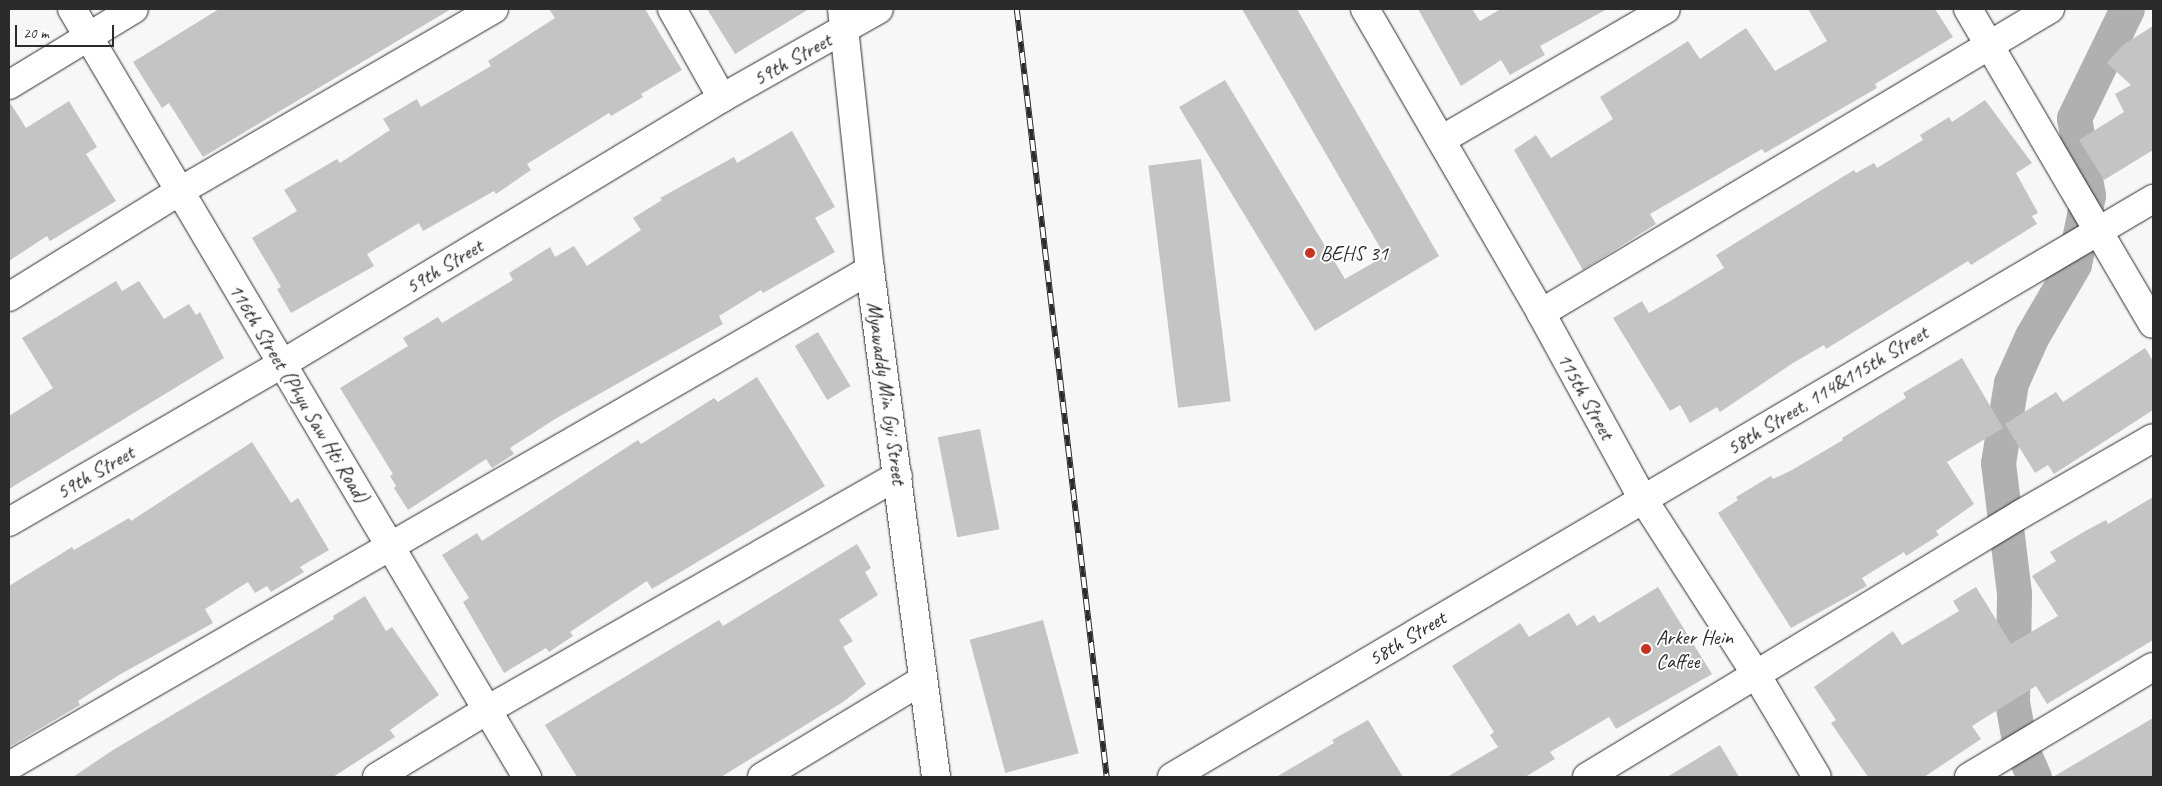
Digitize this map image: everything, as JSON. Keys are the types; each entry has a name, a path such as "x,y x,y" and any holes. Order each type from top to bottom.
{"street":[{"name":"116th Street (Phyu Saw Hti Road)","path":"72,9 527,777"},
{"path":"9,85 134,9"},
{"path":"9,297 180,192 494,9"},
{"path":"672,9 722,98"},
{"name":"59th Street","path":"9,522 282,364 722,98 844,19 879,9"},
{"name":"115th Street","path":"1365,9 1541,313 1643,499 1757,676 1817,777"},
{"path":"1441,140 1666,9"},
{"path":"1968,9 2153,324"},
{"path":"1541,313 2050,9"},
{"name":"Myawaddy Min Gyi Street","path":"844,19 870,270 936,777"},
{"path":"2097,230 2153,198"},
{"name":"58th Street, 114&115th Street","path":"1643,499 2097,230"},
{"path":"9,766 389,545 870,270"},
{"path":"1587,777 1757,676 1994,530 2153,438"},
{"path":"376,777 488,710 898,476"},
{"name":"58th Street","path":"1172,777 1200,770 1643,499"},
{"path":"1969,777 2031,738 2153,667"},
{"path":"762,777 922,681"}],"building":[{"path":"219,9 451,9 203,157 169,103 162,108 133,62"},
{"path":"549,9 645,9 682,70 641,94 643,97 611,116 609,113 527,164 531,170 496,194 494,191 423,231 419,223 367,254 374,266 291,313 277,289 281,287 252,238 297,211 284,190 337,159 340,163 390,130 383,119 417,99 421,107 491,66 488,61 555,18"},
{"path":"707,9 809,9 735,54"},
{"path":"1242,9 1297,9 1439,256 1315,331 1179,107 1225,80 1345,279 1385,256"},
{"path":"1418,9 1472,9 1480,21 1501,9 1607,9 1540,46 1545,55 1510,75 1501,60 1461,86"},
{"path":"1808,9 1935,9 1953,37 1875,84 1877,88 1765,153 1762,149 1650,214 1656,224 1583,270 1514,150 1536,135 1551,158 1613,119 1600,97 1688,41 1700,59 1746,28 1775,71 1827,41"},
{"path":"2153,26 2153,150 2104,180 2079,140 2124,112 2115,94 2131,85 2107,63 2123,45"},
{"path":"1985,100 2032,163 2016,173 2038,213 2032,216 2037,224 1971,265 1968,261 1826,349 1824,345 1793,363 1720,412 1717,407 1690,423 1680,405 1670,411 1613,318 1642,301 1649,313 1667,303 1724,268 1716,255 1854,170 1856,173 1874,163 1877,168 1923,140 1920,135 1949,117 1952,122"},
{"path":"9,101 26,128 69,101 97,147 86,154 116,201 50,241 47,236 9,261"},
{"path":"792,131 835,207 815,218 835,252 763,293 761,290 719,316 723,324 555,419 510,448 514,454 492,468 486,459 408,510 394,488 396,486 390,476 393,474 340,388 408,346 403,338 438,317 442,323 513,280 509,273 550,247 555,257 574,246 587,266 641,230 633,218 662,200 660,198 734,157 737,163"},
{"path":"1201,159 1231,401 1178,408 1148,165"},
{"path":"116,281 122,291 139,281 164,319 189,304 196,315 200,312 224,358 9,489 9,416 53,388 22,338"},
{"path":"818,332 850,386 827,400 795,346"},
{"path":"2145,348 2153,361 2153,410 2054,474 2048,465 2035,473 2005,424 2056,392 2063,402"},
{"path":"1962,358 2003,428 1947,462 1974,504 1936,531 1939,535 1906,556 1904,552 1862,578 1867,586 1791,628 1718,513 1738,500 1736,497 1771,476 1773,479 1792,470 1843,440 1842,438 1906,398 1903,393"},
{"path":"757,377 825,486 652,589 647,581 570,632 573,636 549,652 546,648 504,673 463,602 469,598 442,555 477,533 482,541 638,440 641,444 714,398 718,402"},
{"path":"980,429 999,529 957,537 938,437"},
{"path":"252,442 291,503 298,498 329,550 300,567 304,572 271,592 267,586 255,593 248,582 205,609 213,623 119,675 78,701 80,705 9,747 9,586 72,547 74,550 129,518 131,521"},
{"path":"2153,497 2153,640 2047,704 2036,686 1972,726 1981,739 1924,777 1868,777 1831,723 1836,720 1814,687 1893,631 1902,645 1959,611 1953,601 1976,587 2011,644 2058,616 2032,576 2056,561 2050,552 2106,520 2108,524"},
{"path":"857,544 871,568 865,572 878,595 839,620 853,641 843,647 866,684 843,702 721,777 577,777 545,725 719,620 723,626"},
{"path":"1658,587 1712,674 1616,729 1609,717 1550,752 1555,759 1525,777 1447,777 1498,747 1490,735 1494,732 1452,666 1520,623 1529,637 1569,613 1577,626 1594,615 1599,623"},
{"path":"365,596 386,631 392,627 439,695 390,730 395,737 333,777 73,777 113,750 334,619 333,616"},
{"path":"1043,620 1079,753 1005,773 970,640"},
{"path":"2153,718 2153,777 2053,777"},
{"path":"1368,720 1403,777 1276,777 1334,743 1332,740"},
{"path":"1720,745 1739,777 1667,777"}],"waterway":[{"path":"2034,777 2020,746 2012,702 2014,593 1998,463 2011,383 2032,336 2074,264 2088,195 2074,118 2127,9"}],"railway":[{"path":"1017,9 1107,777"}],"place":[{"name":"BEHS 31","path":"1310,253"},
{"name":"Arker Hein Caffee","path":"1646,649"}]}
